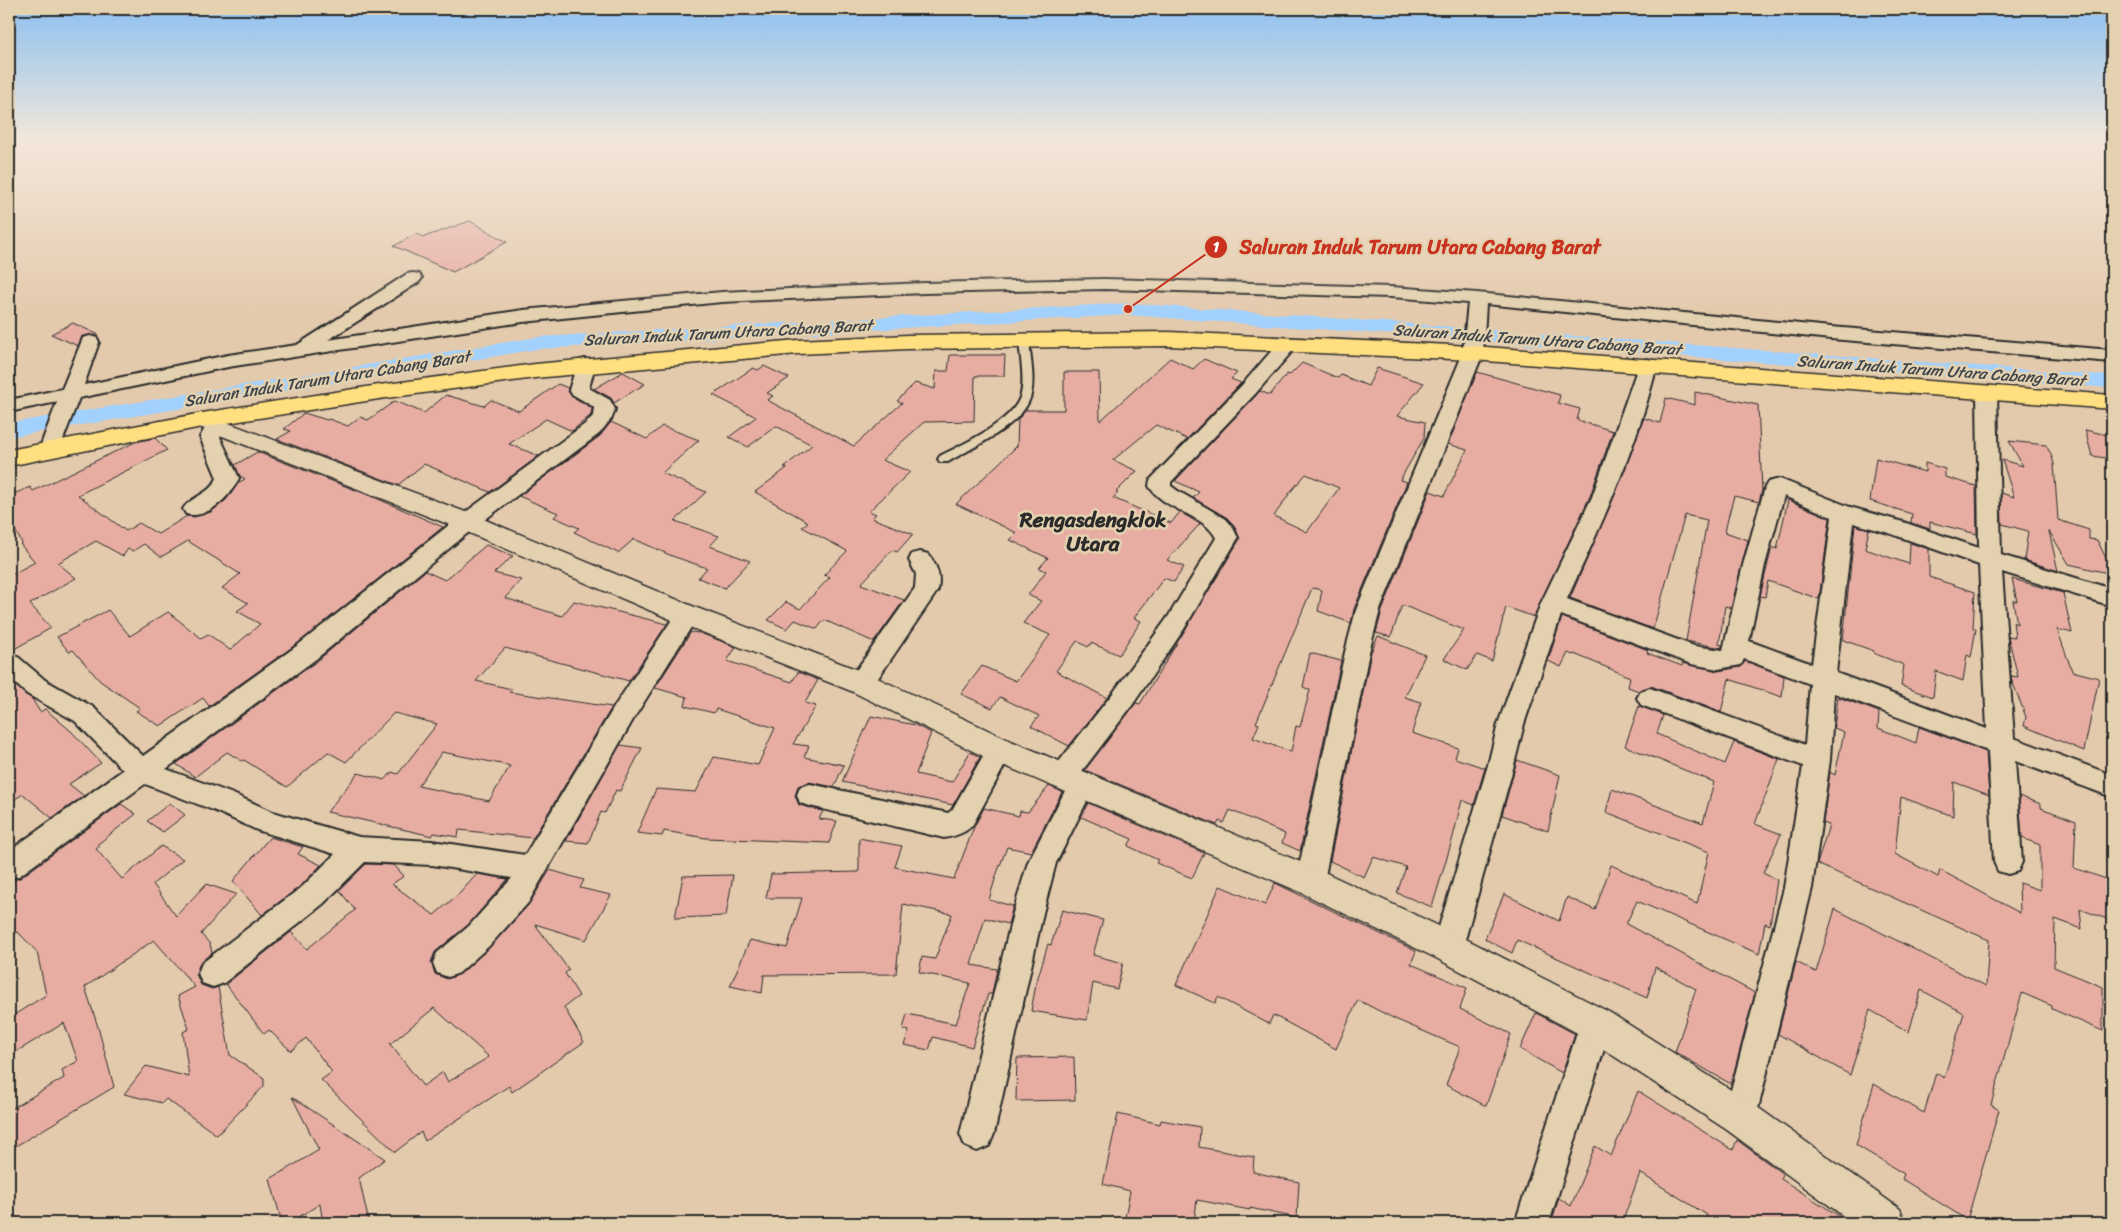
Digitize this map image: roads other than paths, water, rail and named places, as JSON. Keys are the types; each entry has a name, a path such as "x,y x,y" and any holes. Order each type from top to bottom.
{"main road":[{"path":"9,458 53,440 209,423 379,392 585,366 798,346 908,342 1169,339 1287,345 1474,349 1646,365 2112,402"}],"street":[{"path":"300,350 413,278"},
{"path":"9,406 68,397 228,361 523,316 722,297 810,292 1105,284 1391,292 1476,302 2112,356"},
{"path":"1310,881 1357,652 1368,610 1474,349 1476,302"},
{"path":"53,440 90,342"},
{"path":"977,1134 1028,913 1042,862 1072,780 1122,700 1176,623 1227,538 1226,532 1215,522 1163,491 1160,486 1160,480 1249,390 1287,345"},
{"path":"1448,946 1501,766 1511,724 1553,603 1603,497 1641,389 1646,365"},
{"path":"9,867 307,652 467,522 598,424 604,414 605,406 578,389 585,366"},
{"path":"1987,392 1990,560 2008,862"},
{"path":"194,509 217,493 226,484 228,478 210,436 209,423 467,522 686,615 861,683 1000,750 1310,881 1448,946 1596,1024 1740,1117 1886,1223"},
{"path":"1553,603 1691,655 1724,660 1732,658 1774,488 1780,486 1843,513 1895,527 1990,560 2112,598"},
{"path":"1740,1117 1798,888 1817,760 1823,678 1843,513"},
{"path":"861,683 926,590 929,580 928,571 920,560"},
{"path":"448,963 467,948 509,905 525,883 625,711 686,615"},
{"path":"1736,646 2112,786"},
{"path":"9,664 36,687 84,714 142,771 222,802 267,822 359,849 432,854 532,870"},
{"path":"1650,698 1817,760"},
{"path":"810,795 944,826 951,825 962,818 1000,750"},
{"path":"212,973 313,895 359,849"},
{"path":"1532,1223 1596,1024"}],"lane":[{"path":"944,459 1008,420 1022,405 1026,396 1024,340"}],"waterway":[{"name":"Saluran Induk Tarum Utara Cabang Barat","path":"9,430 538,343 1128,309 2112,382"}],"place":[{"name":"Saluran Induk Tarum Utara Cabang Barat","path":"1128,309"}],"district":[{"name":"Rengasdengklok Utara","path":"1093,532"}]}
